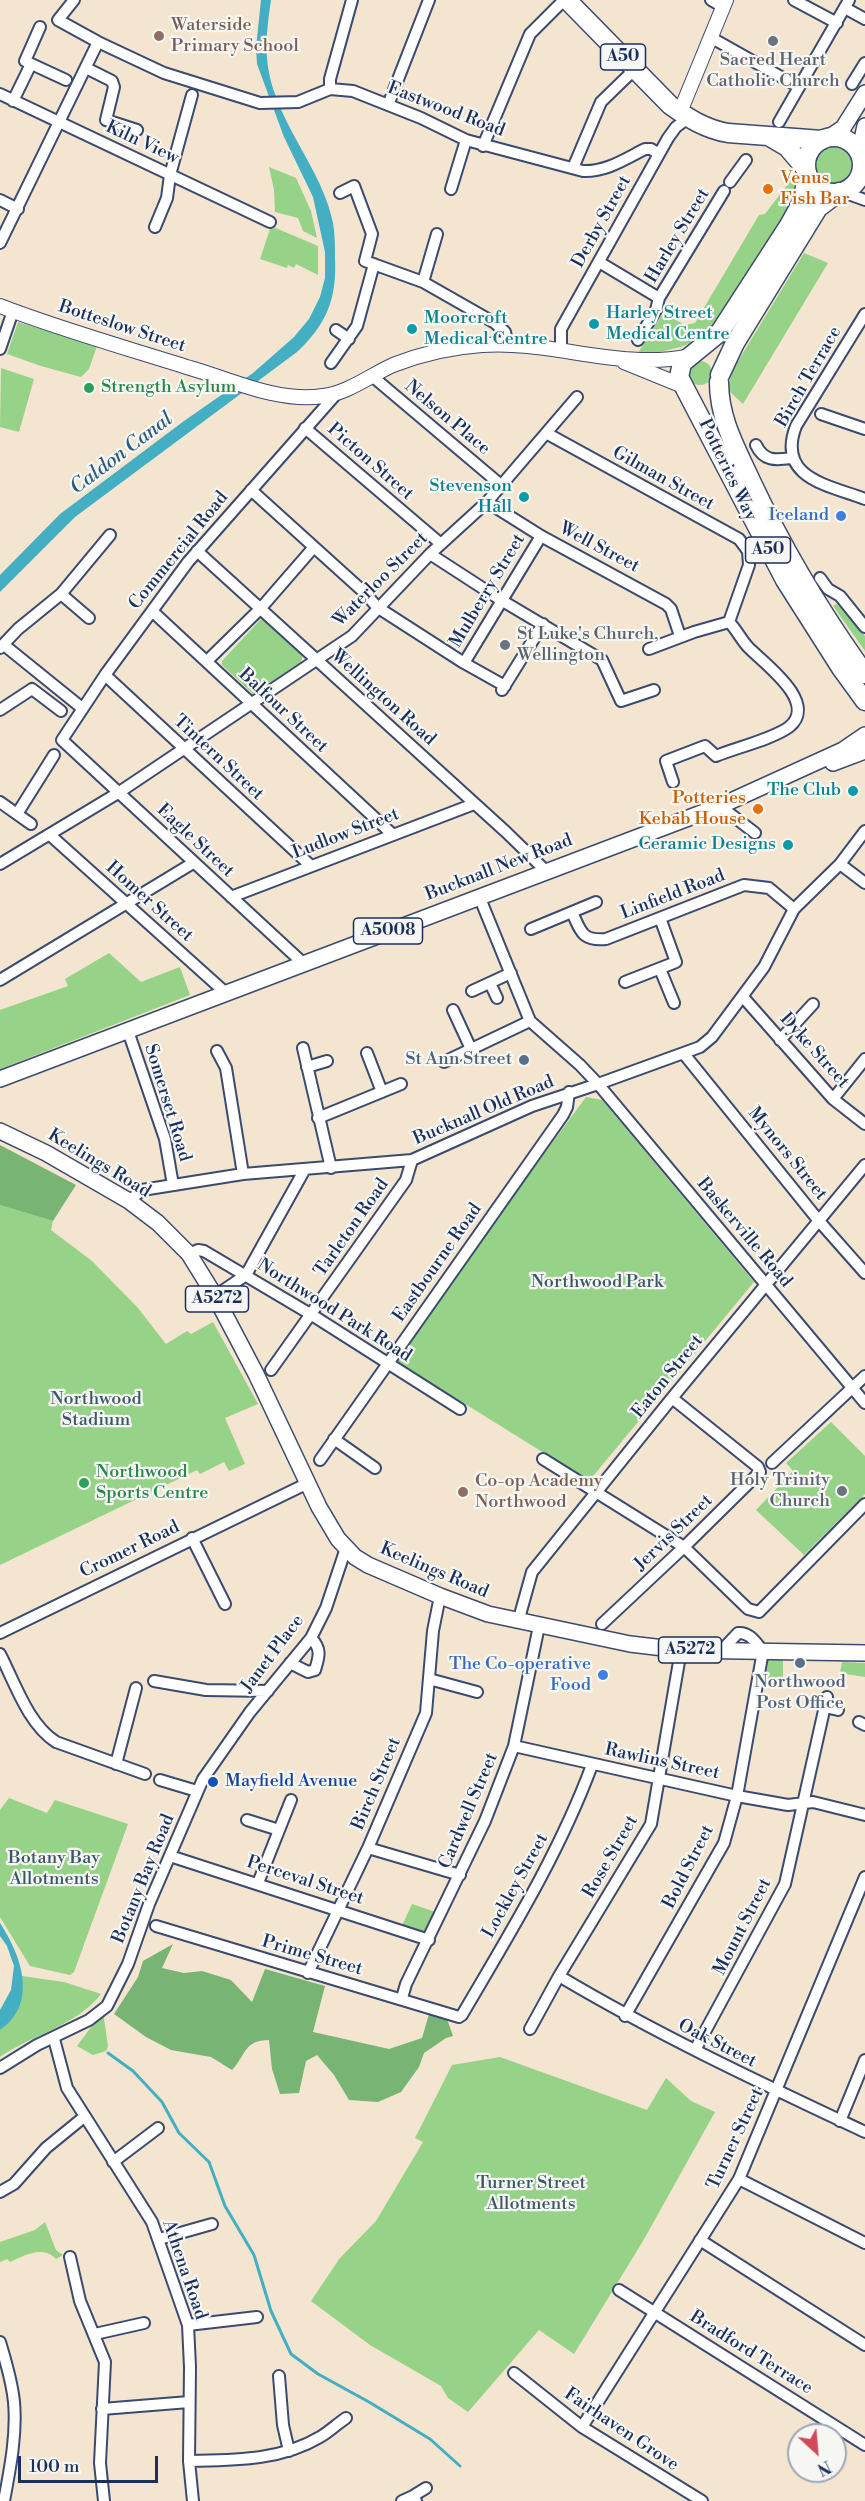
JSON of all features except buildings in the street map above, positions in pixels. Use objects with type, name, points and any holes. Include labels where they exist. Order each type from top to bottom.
[{"type":"highway","name":"A50","points":[[565,0],[684,115],[715,131],[774,129],[825,139]]},
{"type":"highway","name":"A50","points":[[774,129],[807,171]]},
{"type":"highway","points":[[691,356],[710,357],[719,368],[716,388],[705,395],[692,394],[684,389],[679,377],[679,369],[682,363],[720,332],[788,227],[803,200],[809,153],[825,139],[844,139],[853,145],[862,159],[860,176],[854,184],[841,192],[830,193],[819,188],[807,171]]},
{"type":"highway","name":"Potteries Way","points":[[841,192],[818,208],[735,343],[719,379],[719,402],[723,422],[770,519],[812,596],[865,674]]},
{"type":"highway","name":"Potteries Way","points":[[684,389],[785,580],[841,668],[865,701]]},
{"type":"main road","points":[[825,139],[843,128],[865,93]]},
{"type":"main road","points":[[862,159],[865,126]]},
{"type":"main road","name":"Bucknall New Road","points":[[0,1079],[720,806],[843,750],[865,735]]},
{"type":"main road","name":"Bucknall New Road","points":[[776,782],[865,751]]},
{"type":"main road","name":"Keelings Road","points":[[0,1131],[46,1153],[129,1201],[158,1223],[189,1254],[215,1296],[256,1374],[319,1507],[338,1539],[368,1565],[488,1614],[630,1644],[681,1650],[865,1653]]},
{"type":"street","points":[[74,0],[58,20],[164,73],[260,103],[298,102],[330,89],[330,79],[352,0]]},
{"type":"street","points":[[388,105],[429,0]]},
{"type":"street","points":[[483,146],[530,34],[565,0]]},
{"type":"street","points":[[794,0],[837,23]]},
{"type":"street","points":[[684,115],[720,2]]},
{"type":"street","points":[[774,129],[847,4],[865,19]]},
{"type":"street","points":[[40,27],[25,61],[66,80]]},
{"type":"street","points":[[710,37],[799,87]]},
{"type":"street","points":[[0,243],[98,42]]},
{"type":"street","points":[[852,84],[865,63]]},
{"type":"street","points":[[13,101],[31,64]]},
{"type":"street","points":[[86,68],[112,81],[114,87],[106,120],[137,130]]},
{"type":"street","points":[[573,168],[601,102],[635,69]]},
{"type":"street","name":"Eastwood Road","points":[[330,89],[353,91],[483,146],[573,168],[599,170],[645,149],[651,149],[658,154]]},
{"type":"street","name":"Kiln View","points":[[0,94],[270,222]]},
{"type":"street","points":[[155,227],[166,198],[192,95]]},
{"type":"street","name":"Derby Street","points":[[561,350],[561,329],[658,154],[684,115]]},
{"type":"street","points":[[451,189],[466,140]]},
{"type":"street","name":"Harley Street","points":[[638,340],[656,310],[659,298],[727,186],[746,160]]},
{"type":"street","points":[[331,363],[357,326],[370,263],[372,234],[354,186],[340,193]]},
{"type":"street","points":[[841,192],[865,200]]},
{"type":"street","points":[[0,200],[18,209]]},
{"type":"street","points":[[423,282],[438,234]]},
{"type":"street","name":"Harley Street","points":[[599,262],[659,298]]},
{"type":"street","points":[[370,263],[423,282],[495,323],[505,333],[508,345]]},
{"type":"street","name":"Botteslow Street","points":[[0,306],[259,389],[301,397],[327,396],[339,392]]},
{"type":"street","points":[[0,349],[13,311]]},
{"type":"street","name":"Birch Terrace","points":[[792,458],[790,441],[796,426],[865,314]]},
{"type":"street","points":[[336,330],[349,339]]},
{"type":"street","points":[[339,392],[394,365],[431,353],[483,345],[561,350],[620,360],[674,360],[691,356]]},
{"type":"street","points":[[620,360],[684,389]]},
{"type":"street","name":"Nelson Place","points":[[372,376],[501,485]]},
{"type":"street","name":"Commercial Road","points":[[64,743],[64,736],[82,708],[196,551],[339,392]]},
{"type":"street","name":"Waterloo Street","points":[[0,864],[118,793],[352,636],[377,607],[430,554],[487,502],[577,396]]},
{"type":"street","points":[[821,414],[865,429]]},
{"type":"street","name":"Picton Street","points":[[305,428],[441,544]]},
{"type":"street","name":"Gilman Street","points":[[546,433],[739,539],[748,551],[749,565],[729,622]]},
{"type":"street","points":[[756,445],[770,466],[792,458],[798,468],[812,479],[865,499]]},
{"type":"street","points":[[251,490],[377,607],[503,689],[543,624]]},
{"type":"street","name":"Well Street","points":[[487,502],[541,536],[666,604],[680,636]]},
{"type":"street","points":[[82,708],[2,647],[18,629],[62,594],[110,535]]},
{"type":"street","name":"Mulberry Street","points":[[464,663],[541,536]]},
{"type":"street","points":[[207,662],[261,608],[315,547]]},
{"type":"street","name":"Wellington Road","points":[[196,551],[546,871]]},
{"type":"street","points":[[430,554],[501,600],[602,660],[621,701],[654,690]]},
{"type":"street","points":[[820,578],[828,589],[840,596],[865,627]]},
{"type":"street","points":[[62,594],[89,618]]},
{"type":"street","name":"Balfour Street","points":[[152,611],[392,834]]},
{"type":"street","points":[[649,649],[680,636],[729,622],[746,645],[792,691],[798,702],[794,722],[782,731],[716,756],[705,746],[666,761],[673,782]]},
{"type":"street","name":"Tintern Street","points":[[105,675],[310,865]]},
{"type":"street","points":[[0,710],[32,689],[61,711]]},
{"type":"street","name":"Eagle Street","points":[[64,743],[303,964]]},
{"type":"street","points":[[17,814],[54,755]]},
{"type":"street","points":[[0,802],[31,824]]},
{"type":"street","name":"Ludlow Street","points":[[231,897],[474,804]]},
{"type":"street","points":[[720,806],[755,833]]},
{"type":"street","name":"Bucknall Old Road","points":[[129,1201],[142,1190],[243,1174],[412,1160],[532,1106],[700,1047],[712,1037],[764,967],[794,909],[840,864],[865,831]]},
{"type":"street","name":"Homer Street","points":[[50,835],[227,993]]},
{"type":"street","points":[[0,980],[193,863]]},
{"type":"street","points":[[840,864],[865,883]]},
{"type":"street","name":"Linfield Road","points":[[572,912],[583,934],[596,940],[606,939],[744,885],[769,888],[794,909]]},
{"type":"street","points":[[444,1062],[530,1021],[479,896]]},
{"type":"street","name":"Linfield Road","points":[[531,929],[596,903]]},
{"type":"street","points":[[625,982],[676,962],[660,918]]},
{"type":"street","points":[[660,969],[674,1003]]},
{"type":"street","points":[[472,991],[511,973]]},
{"type":"street","points":[[490,983],[497,998]]},
{"type":"street","name":"Dyke Street","points":[[743,997],[833,1099],[865,1124]]},
{"type":"street","points":[[780,1040],[813,1004]]},
{"type":"street","points":[[453,1010],[471,1049]]},
{"type":"street","name":"Baskerville Road","points":[[530,1021],[598,1084],[865,1403]]},
{"type":"street","name":"Somerset Road","points":[[128,1031],[165,1139],[173,1185]]},
{"type":"street","points":[[303,1048],[331,1168]]},
{"type":"street","points":[[367,1053],[382,1092]]},
{"type":"street","points":[[232,1054],[219,1055],[226,1068],[243,1174]]},
{"type":"street","name":"Mynors Street","points":[[684,1054],[819,1221],[865,1273]]},
{"type":"street","points":[[833,1099],[865,1059]]},
{"type":"street","points":[[307,1067],[327,1061]]},
{"type":"street","points":[[318,1118],[401,1084]]},
{"type":"street","name":"Eastbourne Road","points":[[321,1454],[334,1439],[563,1115],[567,1107],[569,1092]]},
{"type":"street","name":"Tarleton Road","points":[[271,1370],[406,1180],[412,1160]]},
{"type":"street","name":"Eaton Street","points":[[518,1622],[532,1572],[672,1398],[865,1165]]},
{"type":"street","points":[[215,1296],[246,1275],[304,1169]]},
{"type":"street","name":"Northwood Park Road","points":[[189,1254],[198,1250],[204,1251],[246,1275],[460,1409]]},
{"type":"street","points":[[772,1463],[865,1376]]},
{"type":"street","name":"Jervis Street","points":[[610,1622],[760,1472],[758,1467],[672,1398]]},
{"type":"street","points":[[334,1439],[375,1468]]},
{"type":"street","points":[[543,1460],[684,1547],[748,1609],[754,1612],[759,1612],[865,1504]]},
{"type":"street","name":"Cromer Road","points":[[0,1634],[308,1483]]},
{"type":"street","points":[[856,1514],[865,1521]]},
{"type":"street","points":[[192,1538],[225,1604]]},
{"type":"street","name":"Janet Place","points":[[250,1712],[310,1638],[326,1608],[346,1548]]},
{"type":"street","name":"Birch Street","points":[[308,1973],[368,1848],[426,1713],[433,1631],[440,1596]]},
{"type":"street","name":"Cardwell Street","points":[[402,1998],[406,1984],[485,1821],[514,1746],[539,1626]]},
{"type":"street","points":[[290,1664],[308,1672],[315,1670],[319,1649],[310,1638]]},
{"type":"street","name":"Rose Street","points":[[530,2029],[559,1976],[651,1824],[681,1650]]},
{"type":"street","name":"Bold Street","points":[[626,2016],[724,1843],[737,1796],[763,1651]]},
{"type":"street","points":[[0,1654],[32,1716],[47,1736],[56,1743],[145,1774]]},
{"type":"street","points":[[429,1679],[477,1692]]},
{"type":"street","points":[[154,1681],[206,1690],[268,1691]]},
{"type":"street","points":[[116,1764],[136,1688]]},
{"type":"street","name":"Mount Street","points":[[695,2050],[780,1895],[826,1702],[838,1710]]},
{"type":"street","name":"Botany Bay Road","points":[[0,2068],[29,2049],[54,2039],[103,2011],[112,1999],[131,1958],[149,1904],[197,1791],[212,1765],[250,1712]]},
{"type":"street","name":"Rawlins Street","points":[[514,1746],[737,1796],[788,1805],[813,1802],[865,1815]]},
{"type":"street","name":"Lockley Street","points":[[459,2017],[547,1870],[592,1765]]},
{"type":"street","points":[[160,1780],[197,1791]]},
{"type":"street","points":[[258,1883],[291,1800]]},
{"type":"street","points":[[247,1820],[279,1830]]},
{"type":"street","points":[[368,1848],[460,1875]]},
{"type":"street","name":"Perceval Street","points":[[170,1856],[429,1940]]},
{"type":"street","name":"Turner Street","points":[[582,2427],[739,2179],[865,1877]]},
{"type":"street","name":"Prime Street","points":[[156,1926],[308,1973],[402,1998],[459,2017]]},
{"type":"street","name":"Oak Street","points":[[559,1976],[626,2016],[776,2092],[865,2132]]},
{"type":"street","name":"Athena Road","points":[[54,2039],[67,2088],[152,2222],[188,2325],[189,2461],[193,2501]]},
{"type":"street","points":[[840,2121],[865,2060]]},
{"type":"street","points":[[0,2192],[14,2184],[46,2148],[84,2117]]},
{"type":"street","points":[[113,2162],[152,2128]]},
{"type":"street","points":[[739,2179],[865,2243]]},
{"type":"street","points":[[195,2216],[199,2226]]},
{"type":"street","points":[[159,2240],[199,2226],[212,2224]]},
{"type":"street","points":[[700,2240],[865,2345]]},
{"type":"street","points":[[68,2264],[80,2301],[105,2362],[100,2463],[104,2501]]},
{"type":"street","name":"Bradford Terrace","points":[[619,2290],[865,2445]]},
{"type":"street","points":[[188,2325],[242,2314],[257,2317]]},
{"type":"street","points":[[95,2334],[137,2320]]},
{"type":"street","points":[[0,2342],[3,2360],[12,2381],[15,2405],[12,2456],[4,2501]]},
{"type":"street","points":[[524,2381],[532,2371]]},
{"type":"street","name":"Fairhaven Grove","points":[[514,2373],[582,2427],[702,2501]]},
{"type":"street","points":[[279,2376],[284,2389],[283,2425],[289,2451]]},
{"type":"street","points":[[102,2409],[189,2402]]},
{"type":"street","points":[[189,2461],[251,2460],[289,2451],[319,2438],[346,2418]]},
{"type":"street","points":[[0,2456],[12,2456]]},
{"type":"street","points":[[410,2499],[426,2488]]},
{"type":"green space","points":[[834,146],[847,152],[853,165],[847,178],[834,184],[821,178],[815,165],[821,152]]},
{"type":"green space","points":[[269,167],[296,178],[311,211],[317,238],[303,231],[298,218],[275,212],[274,190]]},
{"type":"green space","points":[[795,175],[798,185],[795,199],[721,320],[704,337],[681,347],[655,353],[638,353],[663,313],[685,325],[695,323],[759,215],[765,214]]},
{"type":"green space","points":[[271,226],[318,246],[318,275],[296,264],[294,268],[288,265],[287,268],[260,259]]},
{"type":"green space","points":[[804,253],[828,263],[743,404],[728,390],[732,371]]},
{"type":"green space","points":[[18,322],[97,346],[89,369],[81,377],[7,354]]},
{"type":"green space","points":[[700,361],[708,365],[712,373],[708,381],[700,385],[692,381],[688,373],[692,365]]},
{"type":"green space","points":[[1,368],[34,379],[19,432],[0,427]]},
{"type":"green space","points":[[837,604],[865,636],[865,651],[833,606]]},
{"type":"green space","points":[[261,619],[266,620],[303,655],[301,662],[253,694],[222,665],[222,661]]},
{"type":"green space","points":[[109,953],[141,982],[180,967],[190,995],[0,1069],[0,1010],[68,986],[65,979]]},
{"type":"green space","name":"Northwood Park","points":[[586,1097],[602,1100],[754,1282],[589,1481],[393,1359]]},
{"type":"green space","points":[[0,1145],[76,1185],[53,1221],[0,1205]]},
{"type":"green space","name":"Northwood Stadium","points":[[0,1205],[53,1221],[51,1230],[92,1261],[138,1308],[166,1344],[187,1331],[191,1334],[213,1322],[258,1404],[225,1418],[245,1464],[229,1471],[224,1462],[200,1474],[197,1470],[0,1565]]},
{"type":"green space","points":[[831,1422],[865,1456],[865,1494],[804,1555],[756,1510],[793,1471],[786,1463]]},
{"type":"green space","points":[[768,1659],[783,1659],[783,1683],[766,1681]]},
{"type":"green space","points":[[842,1662],[865,1663],[865,1677],[840,1673]]},
{"type":"green space","name":"Botany Bay Allotments","points":[[9,1798],[47,1813],[55,1800],[128,1824],[74,1972],[70,1975],[30,1966],[0,1917],[0,1810]]},
{"type":"green space","points":[[412,1904],[441,1914],[429,1940],[400,1930]]},
{"type":"green space","points":[[173,1944],[162,1968],[184,1973],[202,1971],[231,1980],[252,2002],[265,1969],[325,1986],[313,2032],[389,2049],[422,2038],[429,2014],[447,2019],[453,2036],[446,2038],[424,2053],[419,2067],[401,2092],[378,2102],[349,2100],[334,2075],[317,2055],[306,2061],[299,2093],[280,2094],[272,2069],[269,2040],[255,2043],[246,2049],[232,2070],[211,2057],[171,2050],[146,2037],[114,2014],[138,1977],[143,1961]]},
{"type":"green space","points":[[22,1976],[64,1982],[101,1994],[79,2015],[0,2057],[0,2030],[10,2020],[18,2006],[22,1991]]},
{"type":"green space","points":[[103,2011],[108,2046],[106,2051],[93,2055],[77,2046]]},
{"type":"green space","name":"Turner Street Allotments","points":[[500,2057],[647,2110],[666,2078],[691,2101],[715,2112],[643,2241],[574,2354],[539,2330],[468,2412],[448,2398],[441,2386],[370,2345],[311,2301],[340,2258],[376,2221],[423,2142],[415,2138],[452,2065]]},
{"type":"green space","points":[[45,2222],[56,2250],[63,2255],[56,2259],[40,2252],[28,2254],[10,2262],[7,2259],[0,2262],[0,2242],[35,2230]]},
{"type":"water","points":[[261,0],[271,0],[267,59],[271,82],[281,110],[315,174],[329,206],[333,223],[335,273],[332,299],[328,310],[315,332],[297,352],[75,517],[0,592],[0,575],[60,514],[184,421],[253,373],[294,337],[309,319],[320,297],[325,278],[325,252],[313,197],[284,137],[257,64],[256,48]]},
{"type":"water","points":[[0,1923],[20,1964],[23,1993],[12,2019],[0,2030],[0,2010],[11,1990],[14,1966],[7,1946],[0,1936]]},
{"type":"waterway","points":[[108,2053],[133,2071],[162,2102],[179,2133],[209,2162],[225,2206],[254,2255],[271,2311],[291,2354],[318,2374],[430,2439],[460,2466]]},
{"type":"place","name":"Waterside Primary School","points":[[159,36]]},
{"type":"place","name":"Sacred Heart Catholic Church","points":[[773,41]]},
{"type":"place","name":"Venus Fish Bar","points":[[768,189]]},
{"type":"place","name":"Harley Street Medical Centre","points":[[594,324]]},
{"type":"place","name":"Moorcroft Medical Centre","points":[[412,329]]},
{"type":"place","name":"Strength Asylum","points":[[89,388]]},
{"type":"place","name":"Stevenson Hall","points":[[524,497]]},
{"type":"place","name":"Iceland","points":[[841,516]]},
{"type":"place","name":"St Luke's Church, Wellington","points":[[505,645]]},
{"type":"place","name":"The Club","points":[[853,791]]},
{"type":"place","name":"Potteries Kebab House","points":[[758,809]]},
{"type":"place","name":"Ceramic Designs","points":[[788,845]]},
{"type":"place","name":"St Ann Street","points":[[524,1060]]},
{"type":"place","name":"Northwood Sports Centre","points":[[84,1483]]},
{"type":"place","name":"Holy Trinity Church","points":[[842,1491]]},
{"type":"place","name":"Co-op Academy Northwood","points":[[463,1492]]},
{"type":"place","name":"Northwood Post Office","points":[[800,1663]]},
{"type":"place","name":"The Co-operative Food","points":[[603,1675]]},
{"type":"place","name":"Mayfield Avenue","points":[[213,1782]]},
{"type":"water label","name":"Caldon Canal","points":[[122,454]]}]
